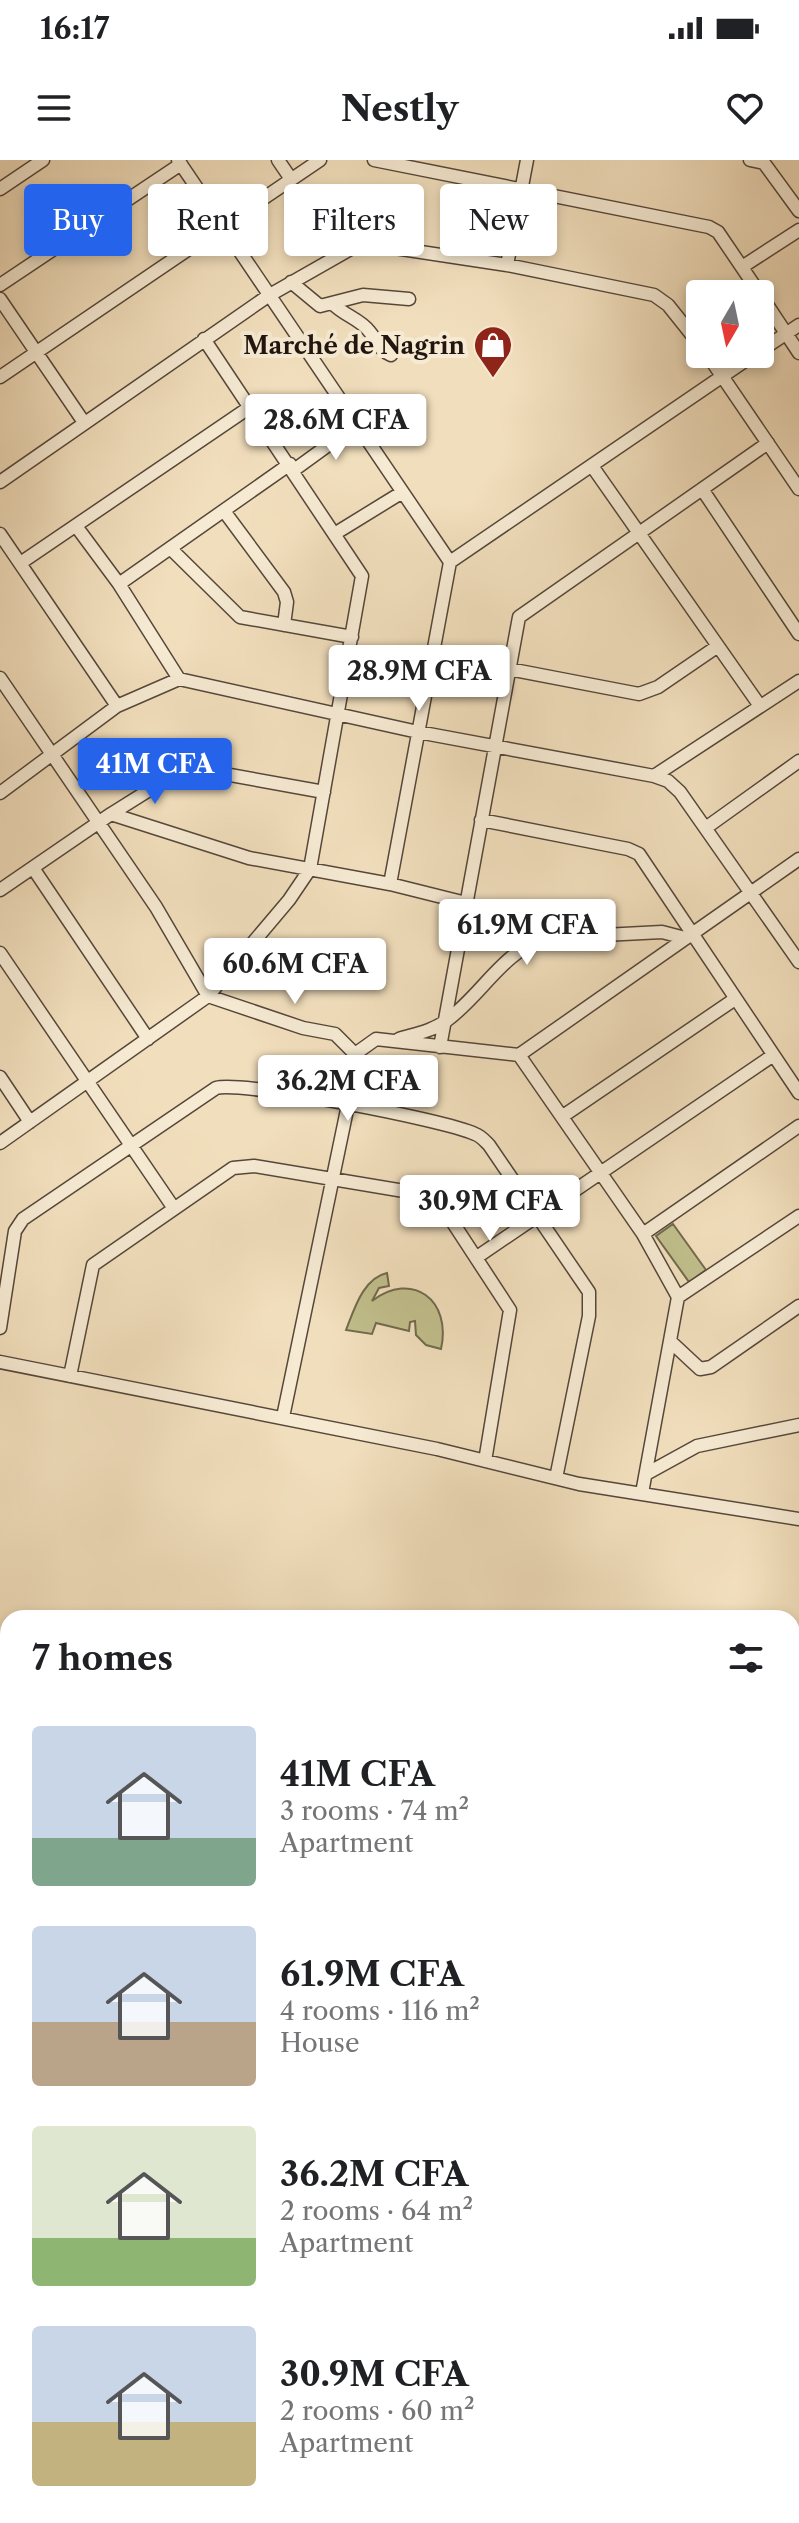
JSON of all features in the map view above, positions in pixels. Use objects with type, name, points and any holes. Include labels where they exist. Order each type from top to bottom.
[{"type":"street","points":[[0,189],[43,160]]},
{"type":"street","points":[[278,160],[291,179]]},
{"type":"street","points":[[268,195],[320,160]]},
{"type":"street","points":[[374,160],[500,184]]},
{"type":"street","points":[[522,184],[527,160]]},
{"type":"street","points":[[750,160],[766,161],[799,211]]},
{"type":"street","points":[[0,285],[180,162],[195,184]]},
{"type":"street","points":[[557,195],[709,227],[718,232],[751,280]]},
{"type":"street","points":[[742,267],[799,230]]},
{"type":"street","points":[[0,482],[83,421],[268,296],[361,243],[507,265],[654,295],[668,305],[686,328]]},
{"type":"street","points":[[0,377],[177,256]]},
{"type":"street","points":[[243,256],[450,562]]},
{"type":"street","points":[[507,265],[509,256]]},
{"type":"street","points":[[291,282],[315,305],[363,295],[409,299]]},
{"type":"street","points":[[0,299],[83,421]]},
{"type":"street","points":[[332,303],[342,314],[365,327],[381,349],[391,355]]},
{"type":"street","points":[[774,315],[799,353]]},
{"type":"street","points":[[774,341],[799,325]]},
{"type":"street","points":[[0,1143],[208,996],[289,900],[310,869],[362,576],[204,339]]},
{"type":"street","points":[[717,368],[799,489]]},
{"type":"street","points":[[390,884],[450,562],[735,368]]},
{"type":"street","points":[[22,562],[250,407]]},
{"type":"street","points":[[119,584],[356,425]]},
{"type":"street","points":[[440,1047],[516,626],[522,614],[768,443]]},
{"type":"street","points":[[592,466],[760,706]]},
{"type":"street","points":[[702,489],[799,634]]},
{"type":"street","points":[[336,533],[401,493]]},
{"type":"street","points":[[224,511],[284,592],[287,602],[284,625]]},
{"type":"street","points":[[76,526],[119,584],[179,679]]},
{"type":"street","points":[[0,534],[22,562],[117,706]]},
{"type":"street","points":[[170,548],[240,617],[352,637]]},
{"type":"street","points":[[509,669],[639,694],[658,687],[718,646]]},
{"type":"street","points":[[0,678],[156,907],[208,996],[303,1028],[335,1034],[355,1054]]},
{"type":"street","points":[[0,793],[117,706],[179,679],[418,732],[654,776],[676,787],[798,958]]},
{"type":"street","points":[[654,776],[799,681]]},
{"type":"street","points":[[707,827],[799,761]]},
{"type":"street","points":[[0,890],[186,767],[324,792]]},
{"type":"street","points":[[111,814],[249,858],[390,884],[466,903],[545,938]]},
{"type":"street","points":[[481,820],[634,851],[646,863],[688,936],[799,1093]]},
{"type":"street","points":[[283,1417],[348,1105],[355,1054],[376,1039],[519,1055],[799,859]]},
{"type":"street","points":[[33,868],[148,1039]]},
{"type":"street","points":[[396,1040],[445,1021],[513,954],[545,938],[662,932],[688,936]]},
{"type":"street","points":[[0,953],[173,1207]]},
{"type":"street","points":[[563,1116],[735,999]]},
{"type":"street","points":[[519,1055],[643,1234],[678,1297],[642,1493]]},
{"type":"street","points":[[477,1257],[772,1056]]},
{"type":"street","points":[[0,1077],[30,1122]]},
{"type":"street","points":[[0,1328],[15,1231],[23,1219],[222,1086],[348,1105],[479,1135],[539,1215],[591,1298],[556,1478]]},
{"type":"street","points":[[643,1234],[799,1126]]},
{"type":"street","points":[[70,1376],[91,1268],[173,1207],[238,1166],[430,1198],[439,1204],[477,1257],[507,1302],[510,1315],[485,1461]]},
{"type":"street","points":[[678,1297],[799,1216]]},
{"type":"street","points":[[671,1342],[700,1369],[711,1367],[799,1306]]},
{"type":"street","points":[[0,1362],[283,1417],[556,1478],[799,1519]]},
{"type":"street","points":[[646,1474],[697,1446],[799,1425]]},
{"type":"shaded area","points":[[673,1224],[706,1270],[689,1282],[656,1236]]},
{"type":"shaded area","points":[[387,1273],[389,1286],[379,1288],[372,1301],[387,1292],[401,1289],[426,1295],[435,1304],[440,1316],[443,1332],[441,1349],[426,1345],[416,1335],[415,1321],[410,1322],[409,1331],[376,1323],[372,1334],[346,1330],[366,1288]]},
{"type":"place","name":"Marché de Nagrin","points":[[493,379]]}]
